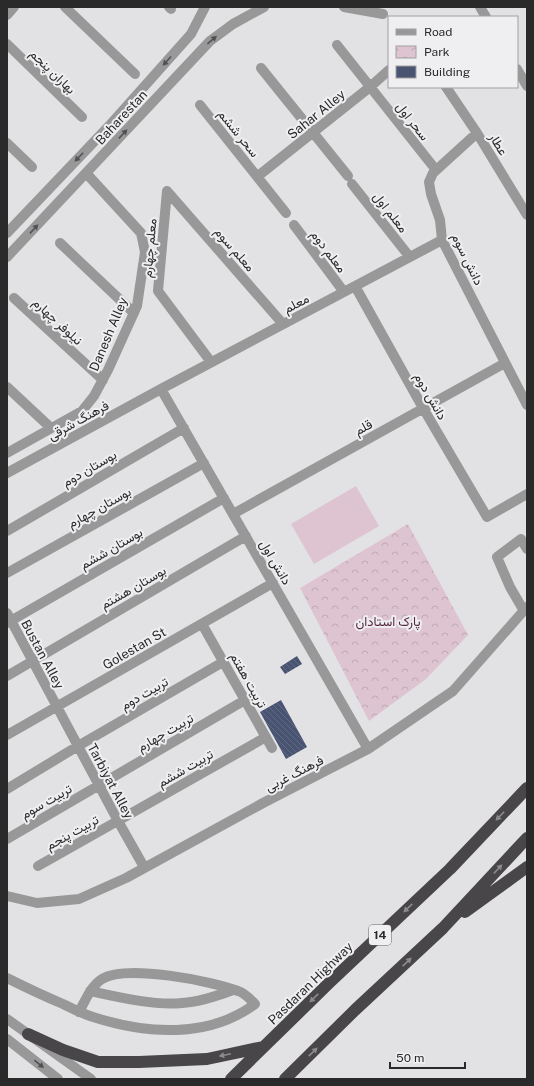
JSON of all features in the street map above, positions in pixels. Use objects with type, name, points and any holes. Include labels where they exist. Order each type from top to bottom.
[{"type":"highway","name":"Pasdaran Highway","points":[[231,1079],[450,869],[527,788]]},
{"type":"highway","points":[[285,1079],[443,928],[527,838]]},
{"type":"highway","points":[[443,928],[527,868]]},
{"type":"highway","points":[[28,1034],[63,1050],[98,1062],[207,1059],[263,1047]]},
{"type":"street","points":[[7,15],[14,7]]},
{"type":"street","points":[[64,7],[135,74]]},
{"type":"street","name":"Baharestan","points":[[7,233],[109,126],[191,34],[205,7]]},
{"type":"street","name":"Baharestan","points":[[7,257],[210,41],[232,24],[264,7]]},
{"type":"street","points":[[344,7],[383,13]]},
{"type":"street","points":[[480,7],[485,16]]},
{"type":"street","name":"بهاران پنجم","points":[[7,44],[82,117]]},
{"type":"street","name":"سحر اول","points":[[337,45],[436,170]]},
{"type":"street","name":"معلم اول","points":[[261,68],[313,132],[409,256]]},
{"type":"street","name":"Sahar Alley","points":[[258,176],[370,87],[388,71]]},
{"type":"street","points":[[518,71],[527,86]]},
{"type":"street","name":"عطار","points":[[447,88],[477,133],[527,215]]},
{"type":"street","name":"سحر ششم","points":[[200,105],[286,213]]},
{"type":"street","points":[[436,170],[477,133]]},
{"type":"street","points":[[7,143],[32,166]]},
{"type":"street","name":"دانش سوم","points":[[436,170],[433,173],[430,182],[431,194],[440,220],[442,240],[527,405]]},
{"type":"street","name":"Danesh Alley","points":[[7,453],[82,411],[94,396],[103,380],[137,306],[145,252],[141,233],[86,173]]},
{"type":"street","name":"معلم سوم","points":[[167,191],[283,324]]},
{"type":"street","name":"معلم چهارم","points":[[167,191],[158,291],[211,362]]},
{"type":"street","name":"معلم دوم","points":[[294,225],[344,292]]},
{"type":"street","name":"معلم","points":[[161,389],[409,256],[442,240]]},
{"type":"street","points":[[60,243],[134,313]]},
{"type":"street","name":"دانش دوم","points":[[355,286],[423,408],[487,517],[527,494]]},
{"type":"street","name":"نیلوفر چهارم","points":[[14,298],[103,380]]},
{"type":"street","name":"قلم","points":[[233,514],[505,363]]},
{"type":"street","points":[[7,387],[51,428]]},
{"type":"street","name":"دانش اول","points":[[161,389],[368,749]]},
{"type":"street","name":"فرهنگ شرقی","points":[[7,472],[161,389]]},
{"type":"street","name":"بوستان دوم","points":[[7,531],[184,428]]},
{"type":"street","name":"بوستان چهارم","points":[[7,573],[204,463]]},
{"type":"street","name":"بوستان ششم","points":[[8,619],[224,498]]},
{"type":"street","name":"بوستان هشتم","points":[[7,676],[246,536]]},
{"type":"street","points":[[525,609],[510,587],[497,556],[521,539],[527,549]]},
{"type":"street","name":"Golestan St","points":[[7,735],[273,583]]},
{"type":"street","name":"فرهنگ غربی","points":[[7,896],[37,903],[79,899],[126,878],[144,867],[368,749],[453,691],[525,609]]},
{"type":"street","name":"Bustan Alley","points":[[8,619],[57,707]]},
{"type":"street","name":"تربیت هفتم","points":[[202,624],[272,748]]},
{"type":"street","name":"تربیت دوم","points":[[7,789],[78,746],[224,662]]},
{"type":"street","name":"تربیت چهارم","points":[[98,785],[245,700]]},
{"type":"street","name":"Tarbiyat Alley","points":[[57,707],[98,785],[144,867]]},
{"type":"street","name":"تربیت ششم","points":[[118,821],[266,737]]},
{"type":"street","name":"تربیت سوم","points":[[7,839],[98,785]]},
{"type":"street","name":"تربیت پنجم","points":[[38,866],[118,821]]},
{"type":"street","points":[[7,978],[79,1012],[113,1023],[151,1029],[181,1031],[201,1029],[222,1022],[246,1011],[255,1004],[239,991],[210,983],[188,979],[130,973],[114,975],[102,979],[90,991],[79,1012]]},
{"type":"street","points":[[90,991],[134,1000],[161,1003],[182,1003],[214,998],[233,990]]},
{"type":"street","points":[[7,1019],[91,1079]]},
{"type":"street","points":[[19,1048],[28,1034]]},
{"type":"street","points":[[7,1039],[58,1079],[68,1063]]},
{"type":"green space","points":[[356,486],[379,526],[314,564],[291,524]]},
{"type":"green space","name":"پارک استادان","points":[[408,524],[468,635],[426,679],[369,721],[300,588]]},
{"type":"building","points":[[297,656],[302,664],[285,674],[280,667]]},
{"type":"building","points":[[281,700],[307,747],[286,759],[260,712]]}]
